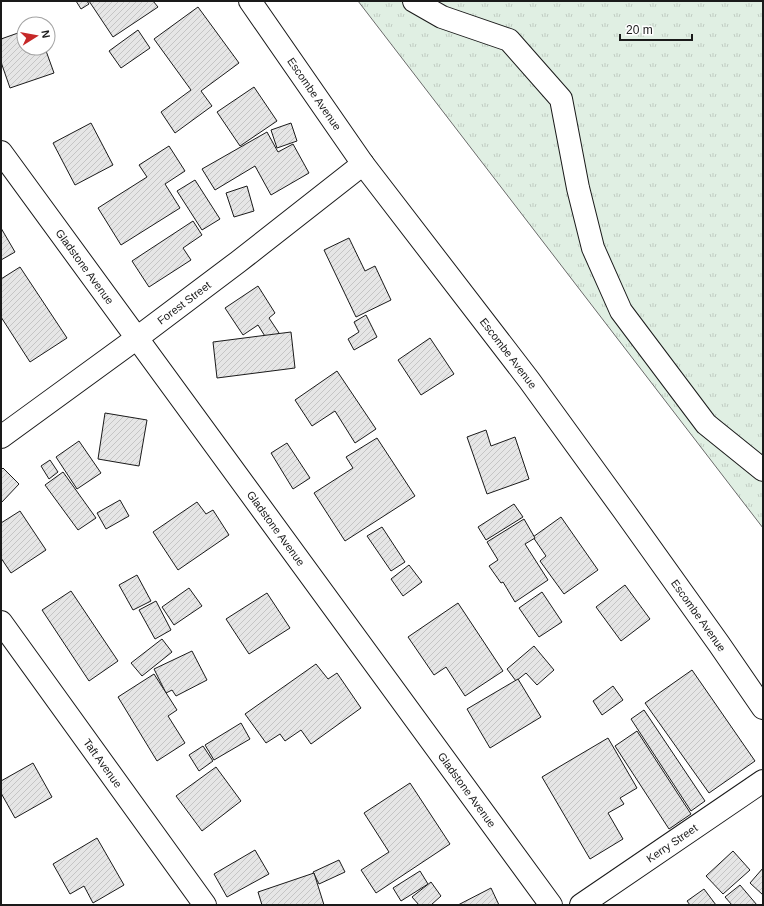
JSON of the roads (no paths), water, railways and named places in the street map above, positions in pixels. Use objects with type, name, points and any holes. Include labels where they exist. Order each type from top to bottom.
[{"type":"street","name":"Escombe Avenue","points":[[250,1],[363,164],[529,380],[624,510],[763,708]]},
{"type":"street","points":[[414,1],[442,17],[509,40],[561,99],[578,188],[593,248],[621,311],[706,424],[763,470]]},
{"type":"street","name":"Gladstone Avenue","points":[[1,152],[551,905]]},
{"type":"street","name":"Forest Street","points":[[1,437],[238,262],[363,164]]},
{"type":"street","name":"Taft Avenue","points":[[1,622],[205,905]]},
{"type":"street","name":"Kerry Street","points":[[581,905],[763,782]]}]
